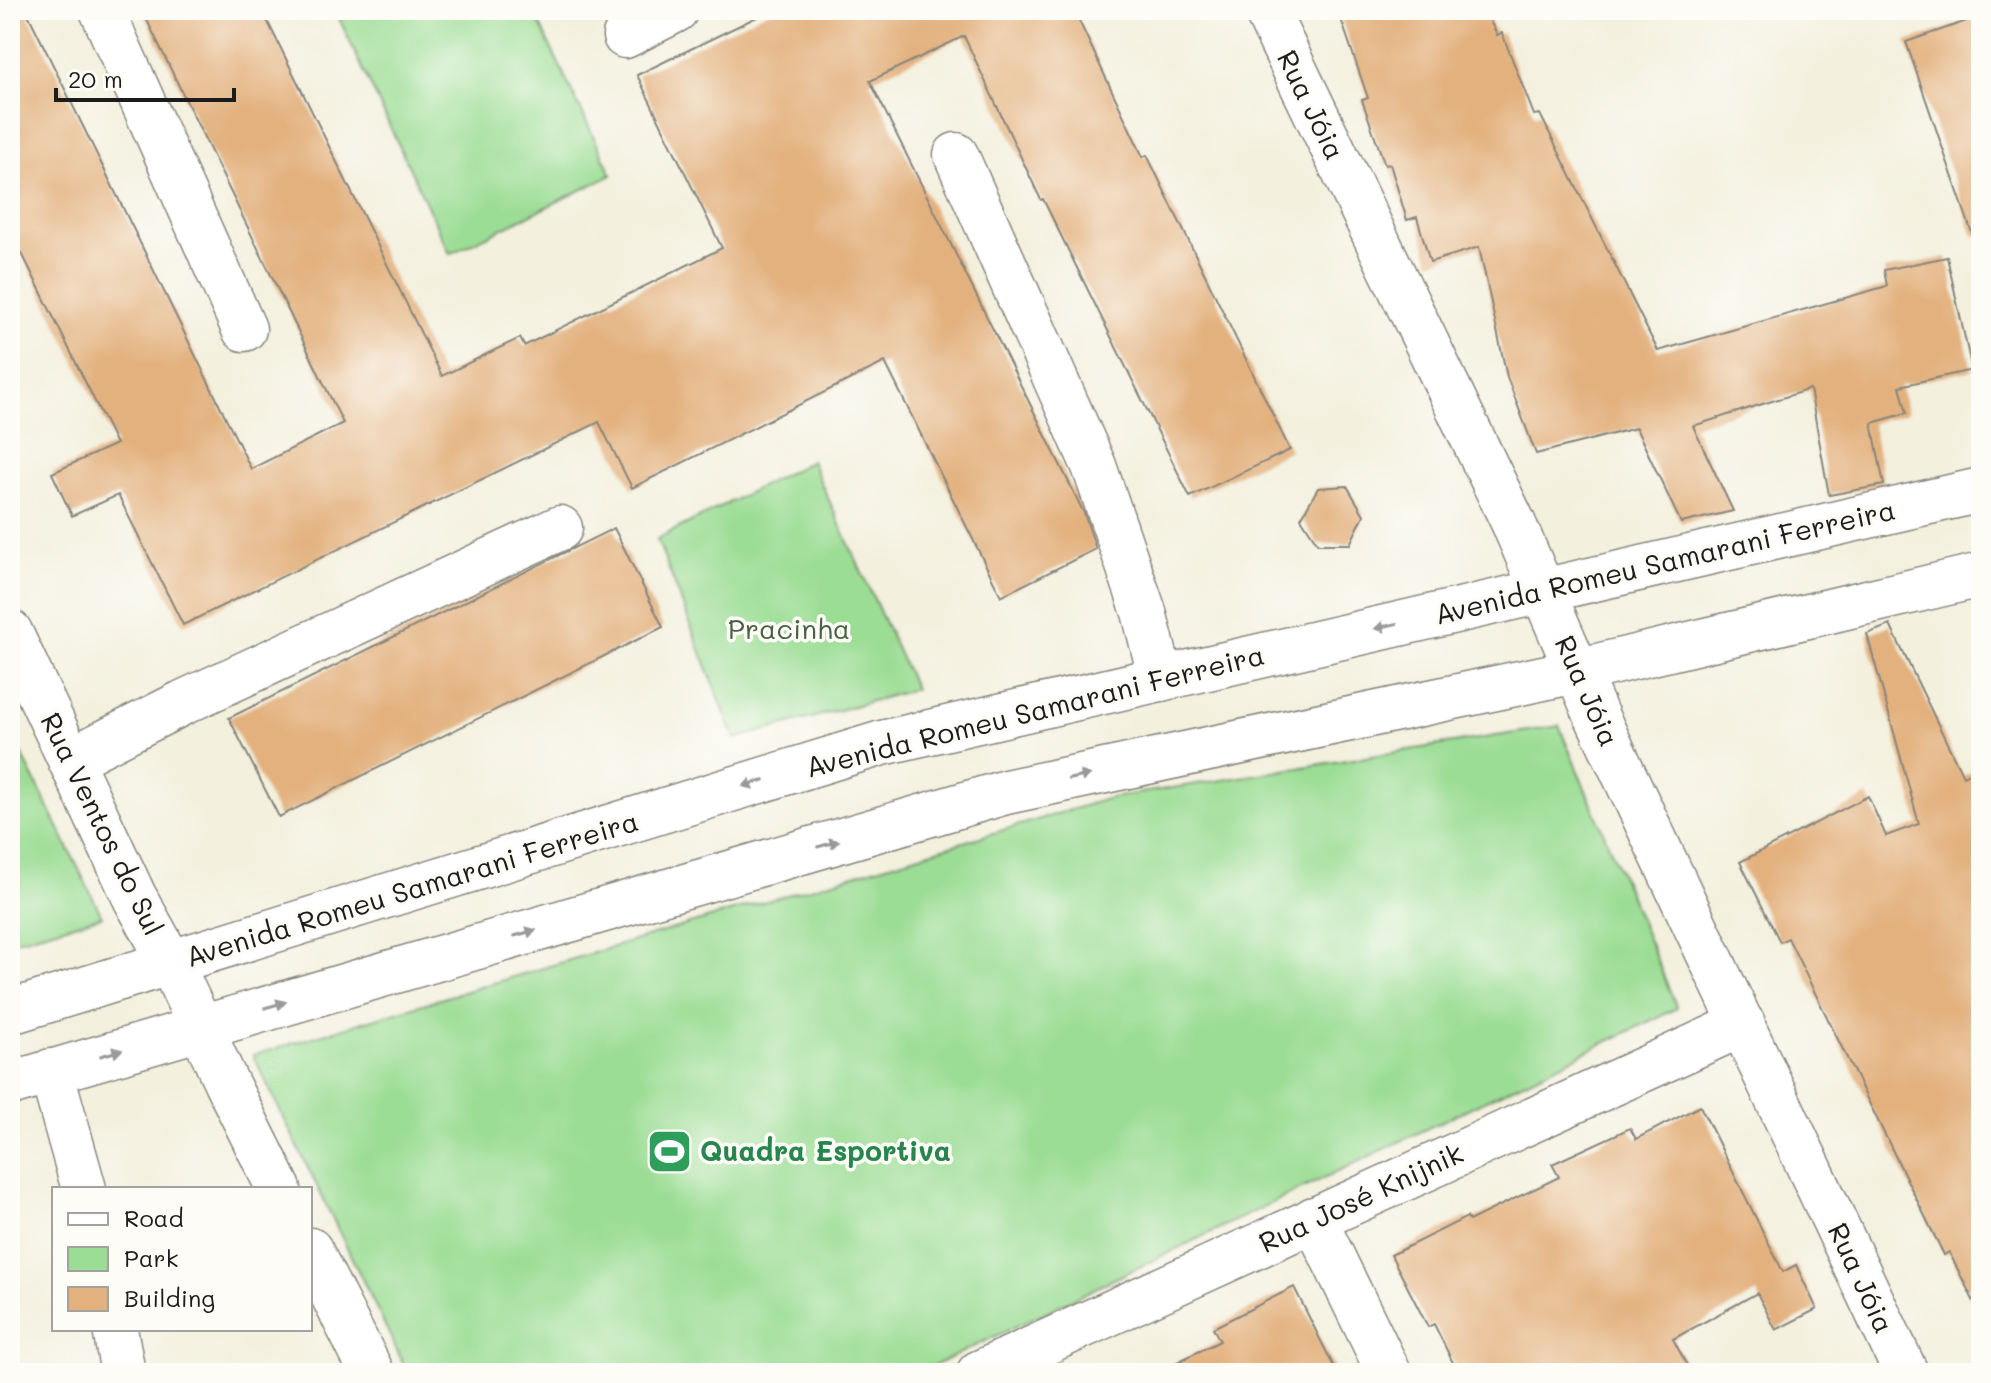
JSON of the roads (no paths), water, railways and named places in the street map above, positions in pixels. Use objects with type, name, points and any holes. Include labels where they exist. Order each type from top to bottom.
[{"type":"street","points":[[102,10],[244,329]]},
{"type":"street","points":[[625,36],[676,10]]},
{"type":"street","name":"Rua Jóia","points":[[1266,10],[1544,590],[1576,671],[1906,1373]]},
{"type":"street","points":[[956,155],[1094,466],[1144,612],[1161,679]]},
{"type":"street","name":"Avenida Romeu Samarani Ferreira","points":[[10,1012],[882,743],[1981,490]]},
{"type":"street","points":[[70,760],[182,703],[560,528]]},
{"type":"street","points":[[10,1084],[1006,792],[1576,671],[1981,575]]},
{"type":"street","name":"Rua Ventos do Sul","points":[[10,632],[135,898],[171,963],[278,1187]]},
{"type":"street","name":"Rua José Knijnik","points":[[979,1373],[1743,1024]]},
{"type":"street","points":[[51,1071],[83,1187]]},
{"type":"street","points":[[1314,1219],[1389,1373]]},
{"type":"street","points":[[312,1254],[372,1373]]},
{"type":"street","points":[[115,1331],[123,1373]]},
{"type":"place","name":"Quadra Esportiva","points":[[669,1151]]},
{"type":"park label","name":"Pracinha","points":[[789,629]]}]
